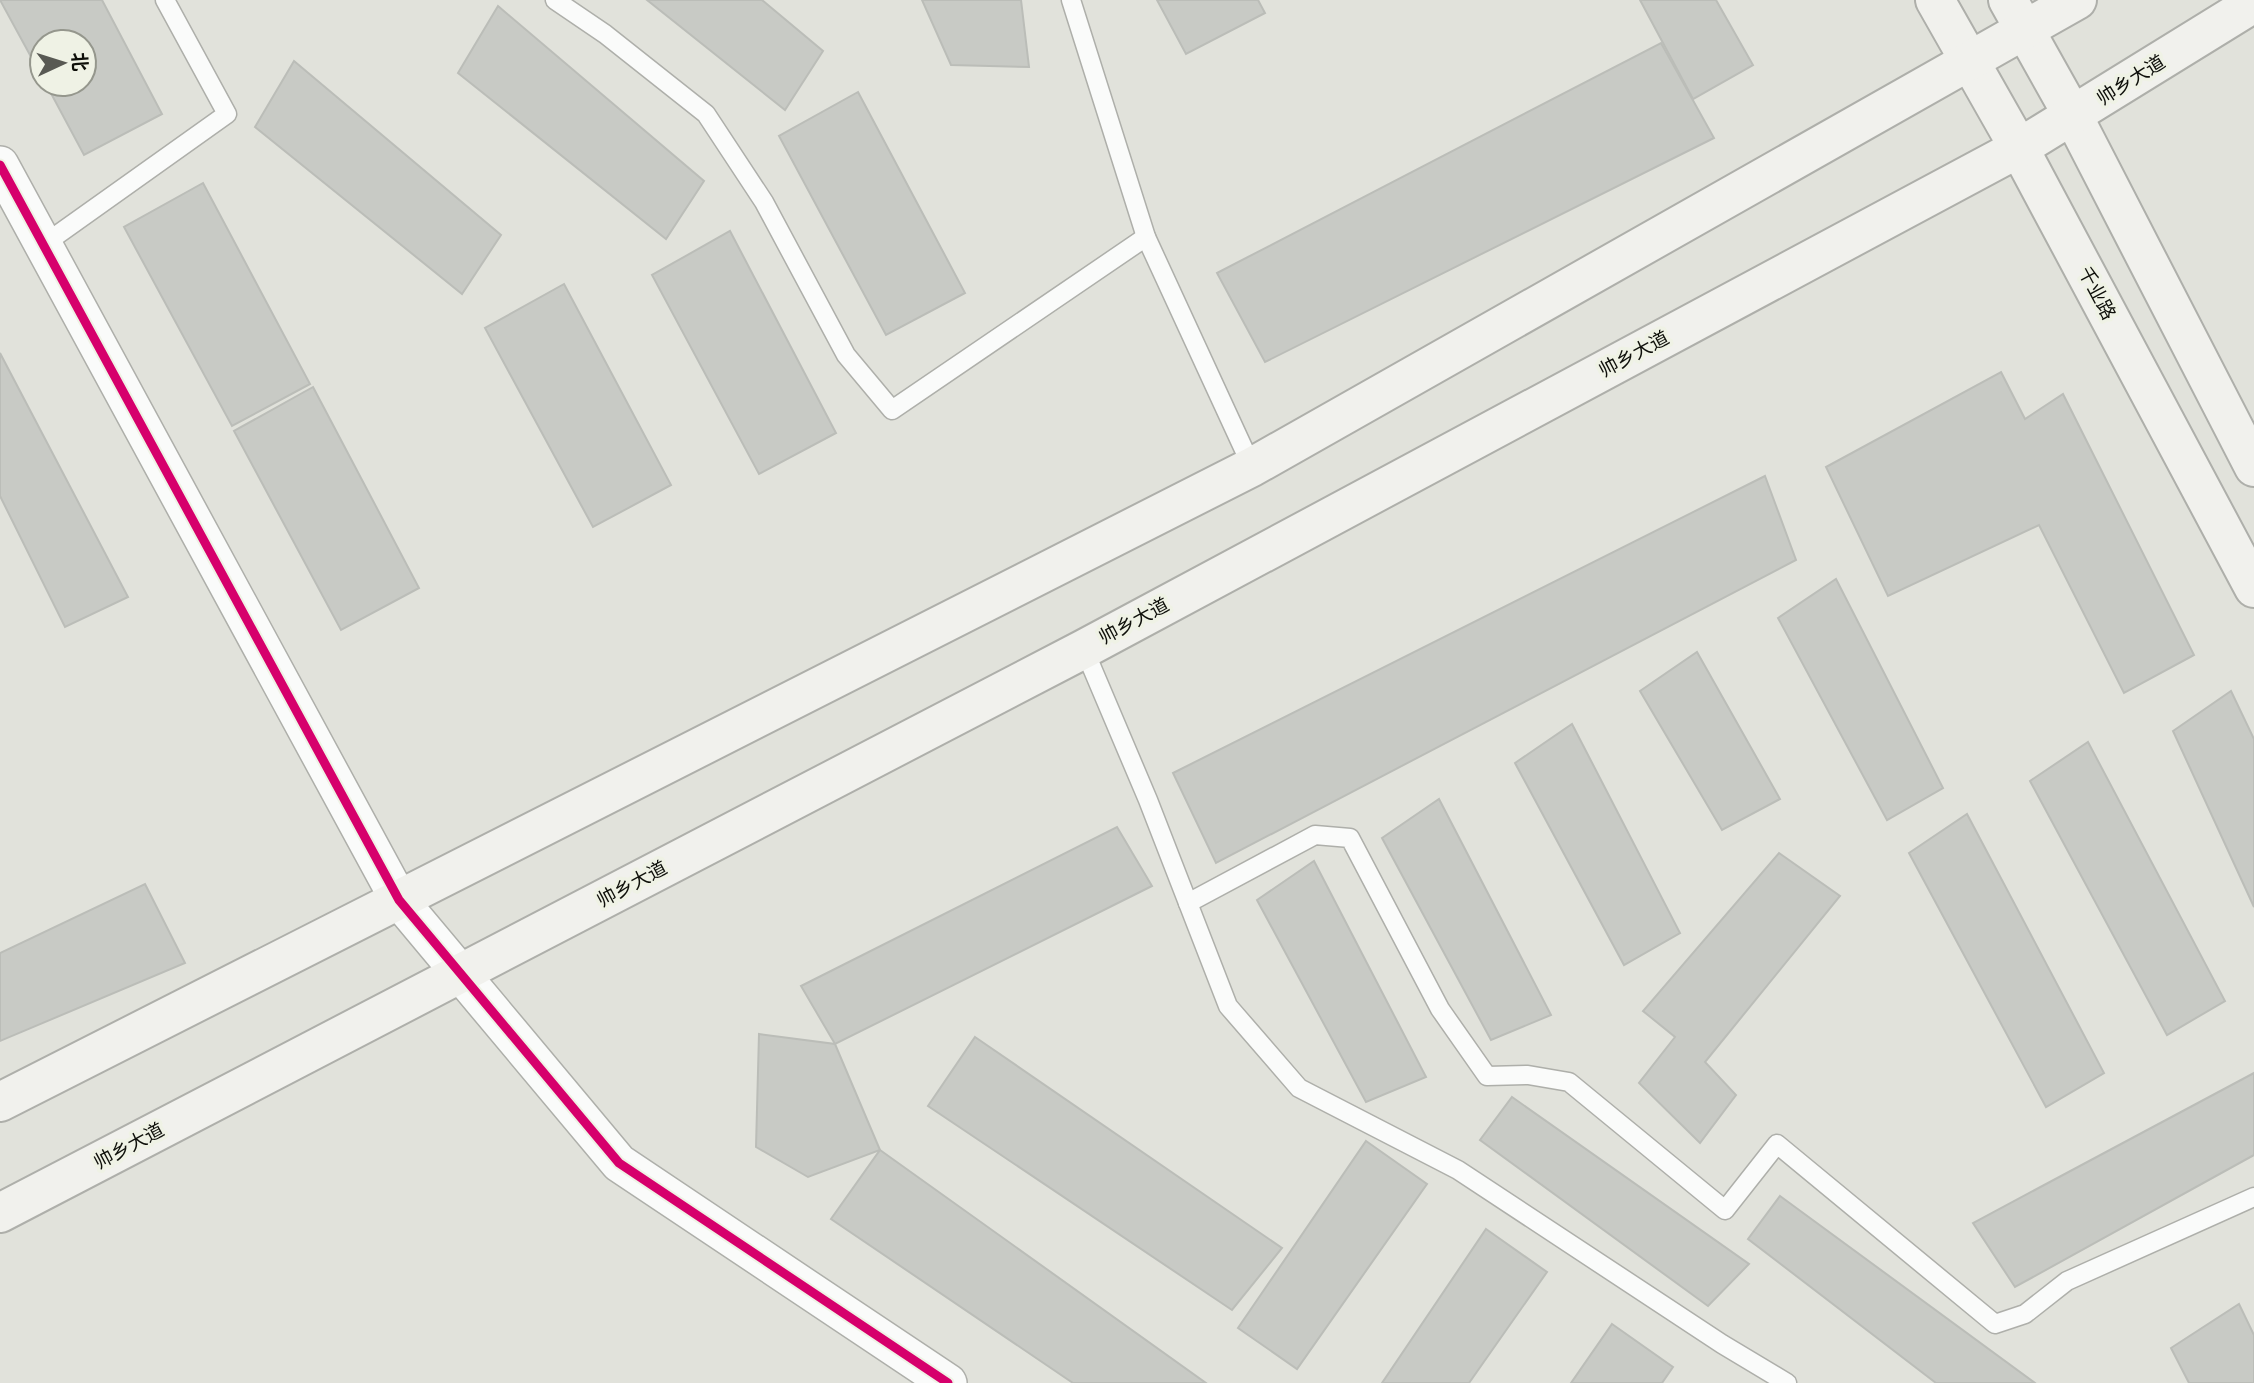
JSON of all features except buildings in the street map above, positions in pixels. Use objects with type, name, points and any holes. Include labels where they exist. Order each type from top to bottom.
[{"type":"main road","name":"千业路","points":[[1935,0],[2020,148],[2254,588]]},
{"type":"main road","points":[[0,1102],[1252,467],[1969,63],[2016,15],[2077,0]]},
{"type":"main road","name":"帅乡大道","points":[[0,1213],[1084,649],[2020,148],[2254,3]]},
{"type":"main road","points":[[2016,15],[2073,116],[2254,467]]},
{"type":"street","points":[[0,165],[399,900],[619,1163],[948,1383]]},
{"type":"lane","points":[[43,245],[228,114],[165,0]]},
{"type":"lane","points":[[555,0],[605,34],[706,114],[764,202],[846,355],[892,410],[1146,237]]},
{"type":"lane","points":[[1071,0],[1146,237],[1252,467]]},
{"type":"lane","points":[[1084,649],[1228,1006],[1299,1088],[1458,1170],[1722,1344],[1787,1383]]},
{"type":"lane","points":[[1188,903],[1315,835],[1350,838],[1440,1009],[1487,1076],[1528,1074],[1569,1082],[1725,1210],[1777,1144],[1995,1324],[2025,1314],[2067,1281],[2254,1197]]},
{"type":"cycle path","points":[[0,165],[399,900],[619,1163],[948,1383]]}]
